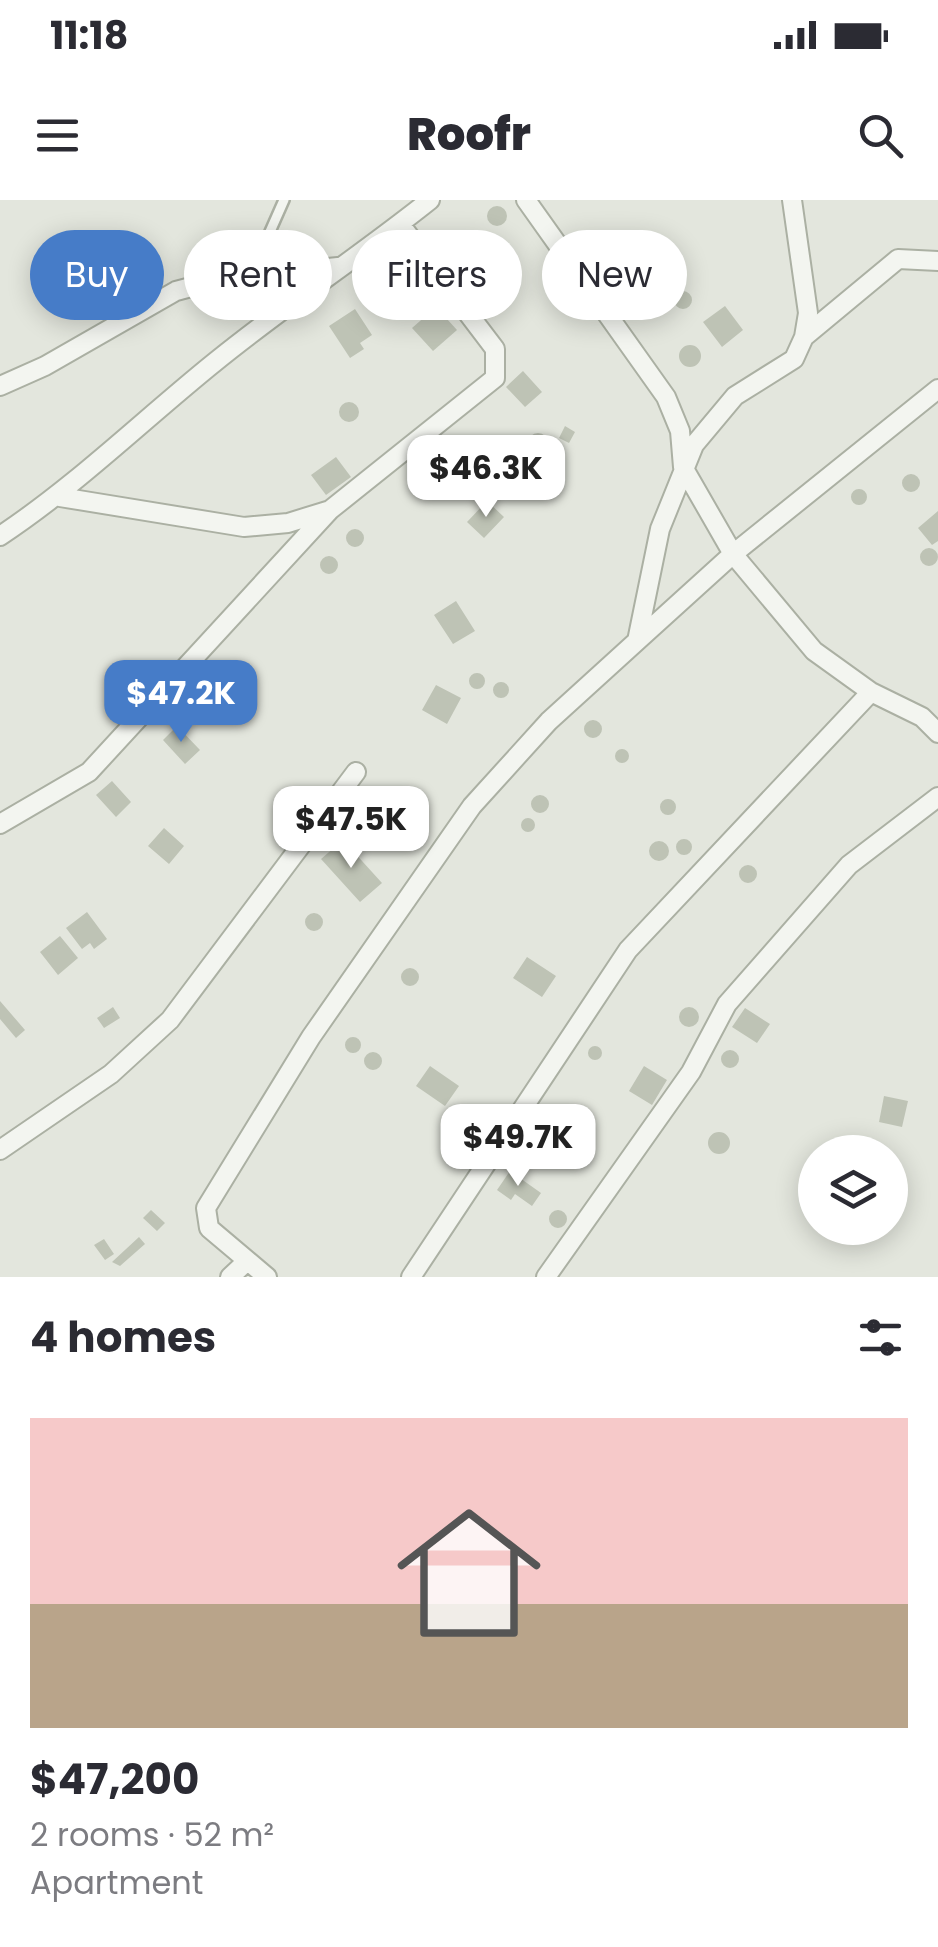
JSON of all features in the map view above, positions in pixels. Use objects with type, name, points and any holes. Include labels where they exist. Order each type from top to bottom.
[{"type":"street","points":[[0,536],[60,496],[118,441],[270,318],[430,200]]},
{"type":"street","points":[[526,200],[666,398],[680,431],[682,467],[733,554],[814,651],[871,692],[922,716],[938,733]]},
{"type":"street","points":[[636,641],[660,530],[694,445],[735,396],[794,359],[804,337],[808,314],[792,200]]},
{"type":"street","points":[[0,824],[90,772],[330,510],[495,378],[495,349],[400,224]]},
{"type":"street","points":[[804,337],[898,258],[938,261]]},
{"type":"street","points":[[332,268],[344,267]]},
{"type":"street","points":[[0,386],[45,366],[184,289]]},
{"type":"street","points":[[267,1277],[210,1228],[206,1208],[311,1038],[472,806],[560,710],[733,554],[938,389]]},
{"type":"street","points":[[60,496],[244,527],[288,523],[330,510]]},
{"type":"street","points":[[411,1277],[628,950],[871,692]]},
{"type":"street","points":[[0,1150],[111,1074],[170,1020],[356,772]]},
{"type":"street","points":[[546,1277],[690,1072],[726,1004],[849,865],[938,797]]},
{"type":"street","points":[[230,1277],[246,1262]]},
{"type":"lane","points":[[270,230],[284,200]]},
{"type":"building","points":[[497,206],[507,216],[497,226],[487,216]]},
{"type":"building","points":[[725,306],[743,330],[722,347],[703,322]]},
{"type":"building","points":[[352,311],[352,320],[362,320],[372,335],[360,343],[364,349],[350,358],[329,326]]},
{"type":"building","points":[[421,320],[448,320],[457,330],[433,351],[412,328]]},
{"type":"building","points":[[690,345],[701,356],[690,367],[679,356]]},
{"type":"building","points":[[523,371],[542,392],[525,407],[506,387]]},
{"type":"building","points":[[345,402],[353,402],[359,412],[353,422],[345,422],[339,416],[339,408]]},
{"type":"building","points":[[565,426],[575,432],[569,443],[559,438]]},
{"type":"building","points":[[538,433],[548,443],[538,453],[528,443]]},
{"type":"building","points":[[336,457],[351,477],[326,495],[311,475]]},
{"type":"building","points":[[911,474],[920,483],[911,492],[902,483]]},
{"type":"building","points":[[449,476],[457,479],[457,495],[449,498],[441,495],[438,487],[441,479]]},
{"type":"building","points":[[859,489],[867,497],[859,505],[851,497]]},
{"type":"building","points":[[487,501],[504,517],[484,538],[467,522]]},
{"type":"building","points":[[938,511],[938,541],[932,545],[918,528]]},
{"type":"building","points":[[355,529],[362,531],[362,545],[355,547],[348,545],[346,538],[348,531]]},
{"type":"building","points":[[929,548],[938,557],[929,566],[920,557]]},
{"type":"building","points":[[329,556],[338,565],[329,574],[320,565]]},
{"type":"building","points":[[456,601],[475,631],[453,644],[434,615]]},
{"type":"building","points":[[477,673],[485,681],[477,689],[469,681]]},
{"type":"building","points":[[501,682],[509,690],[501,698],[493,690]]},
{"type":"building","points":[[436,685],[461,698],[447,724],[422,710]]},
{"type":"building","points":[[593,720],[602,729],[593,738],[584,729]]},
{"type":"building","points":[[177,726],[200,750],[185,764],[163,740]]},
{"type":"building","points":[[622,749],[629,756],[622,763],[615,756]]},
{"type":"building","points":[[112,781],[131,802],[116,817],[96,795]]},
{"type":"building","points":[[540,795],[549,804],[540,813],[531,804]]},
{"type":"building","points":[[668,799],[676,807],[668,815],[660,807]]},
{"type":"building","points":[[528,818],[535,825],[528,832],[521,825]]},
{"type":"building","points":[[164,828],[184,846],[169,864],[148,846]]},
{"type":"building","points":[[684,839],[692,847],[684,855],[676,847]]},
{"type":"building","points":[[343,840],[382,883],[360,902],[321,859]]},
{"type":"building","points":[[659,841],[669,851],[659,861],[649,851]]},
{"type":"building","points":[[748,865],[757,874],[748,883],[739,874]]},
{"type":"building","points":[[87,912],[107,939],[94,949],[90,943],[82,949],[66,928]]},
{"type":"building","points":[[314,913],[323,922],[314,931],[305,922]]},
{"type":"building","points":[[60,936],[78,958],[58,975],[40,952]]},
{"type":"building","points":[[527,957],[556,976],[542,997],[513,978]]},
{"type":"building","points":[[410,968],[419,977],[410,986],[401,977]]},
{"type":"building","points":[[0,1001],[25,1030],[16,1038],[0,1019]]},
{"type":"building","points":[[113,1007],[120,1018],[104,1028],[97,1018]]},
{"type":"building","points":[[689,1007],[699,1017],[689,1027],[679,1017]]},
{"type":"building","points":[[745,1008],[770,1024],[757,1043],[732,1027]]},
{"type":"building","points":[[353,1037],[361,1045],[353,1053],[345,1045]]},
{"type":"building","points":[[595,1046],[602,1053],[595,1060],[588,1053]]},
{"type":"building","points":[[730,1050],[739,1059],[730,1068],[721,1059]]},
{"type":"building","points":[[373,1052],[382,1061],[373,1070],[364,1061]]},
{"type":"building","points":[[430,1066],[459,1086],[445,1106],[416,1086]]},
{"type":"building","points":[[644,1066],[667,1080],[652,1105],[629,1091]]},
{"type":"building","points":[[884,1096],[908,1101],[902,1127],[879,1122]]},
{"type":"building","points":[[559,1120],[567,1128],[559,1136],[551,1128]]},
{"type":"building","points":[[719,1132],[727,1135],[727,1151],[719,1154],[711,1151],[708,1143],[711,1135]]},
{"type":"building","points":[[510,1171],[541,1193],[532,1206],[515,1194],[511,1200],[497,1190]]},
{"type":"building","points":[[151,1210],[165,1223],[157,1231],[143,1218]]},
{"type":"building","points":[[558,1210],[567,1219],[558,1228],[549,1219]]},
{"type":"building","points":[[139,1237],[145,1244],[120,1266],[112,1262]]},
{"type":"building","points":[[104,1239],[114,1254],[105,1260],[94,1245]]}]
